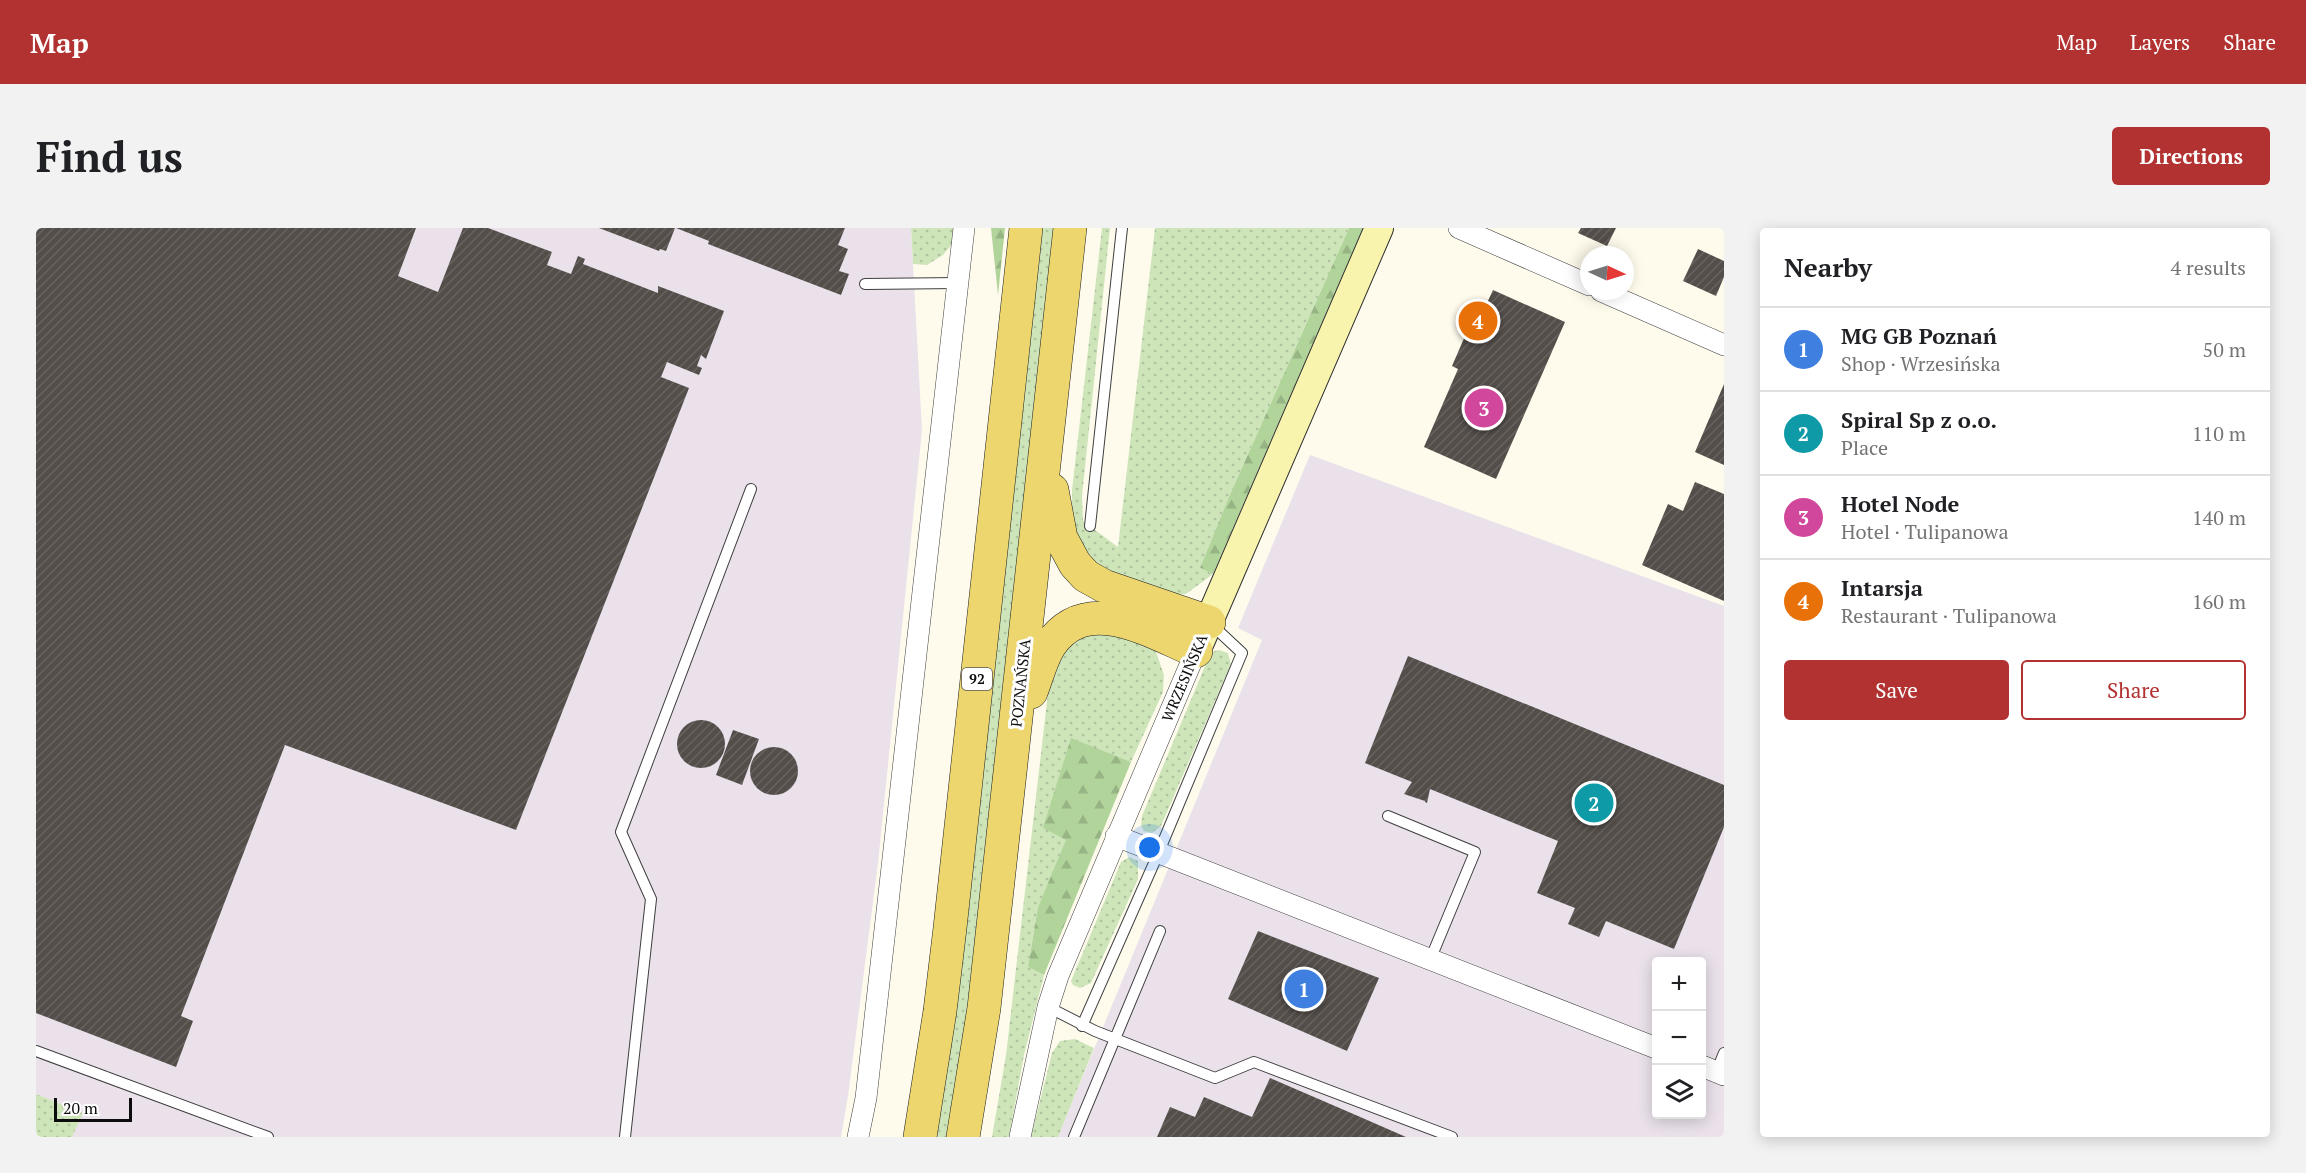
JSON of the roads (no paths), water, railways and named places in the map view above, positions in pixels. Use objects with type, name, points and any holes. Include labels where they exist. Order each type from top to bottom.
[{"type":"main road","name":"92","points":[[920,1137],[946,964],[1026,228]]},
{"type":"main road","name":"POZNAŃSKA","points":[[963,1137],[984,1008],[1070,228]]},
{"type":"main road","points":[[1046,456],[1061,538],[1075,564],[1086,576],[1104,586],[1209,622]]},
{"type":"main road","points":[[1015,736],[1049,647],[1066,629],[1080,621],[1113,618],[1196,651]]},
{"type":"street","points":[[858,1137],[866,1098],[964,228]]},
{"type":"street","name":"WRZESIŃSKA","points":[[1020,1137],[1048,1007],[1071,941],[1379,228]]},
{"type":"street","points":[[1459,228],[1580,281]]},
{"type":"street","points":[[1622,300],[1724,345]]},
{"type":"street","points":[[1116,837],[1652,1046]]},
{"type":"lane","points":[[1090,526],[1122,228]]},
{"type":"lane","points":[[865,284],[958,283]]},
{"type":"lane","points":[[625,1137],[651,899],[621,832],[751,489]]},
{"type":"lane","points":[[1082,1026],[1158,854],[1242,652],[1209,622]]},
{"type":"lane","points":[[1388,816],[1475,852],[1430,960]]},
{"type":"lane","points":[[1074,1137],[1160,931]]},
{"type":"lane","points":[[1048,1007],[1082,1026],[1215,1078],[1254,1062],[1452,1137]]},
{"type":"lane","points":[[36,1051],[268,1137]]},
{"type":"place","name":"Intarsja","points":[[1478,321]]},
{"type":"place","name":"Hotel Node","points":[[1484,408]]},
{"type":"place","name":"Spiral Sp z o.o.","points":[[1594,803]]},
{"type":"place","name":"MG GB Poznań","points":[[1304,989]]}]
